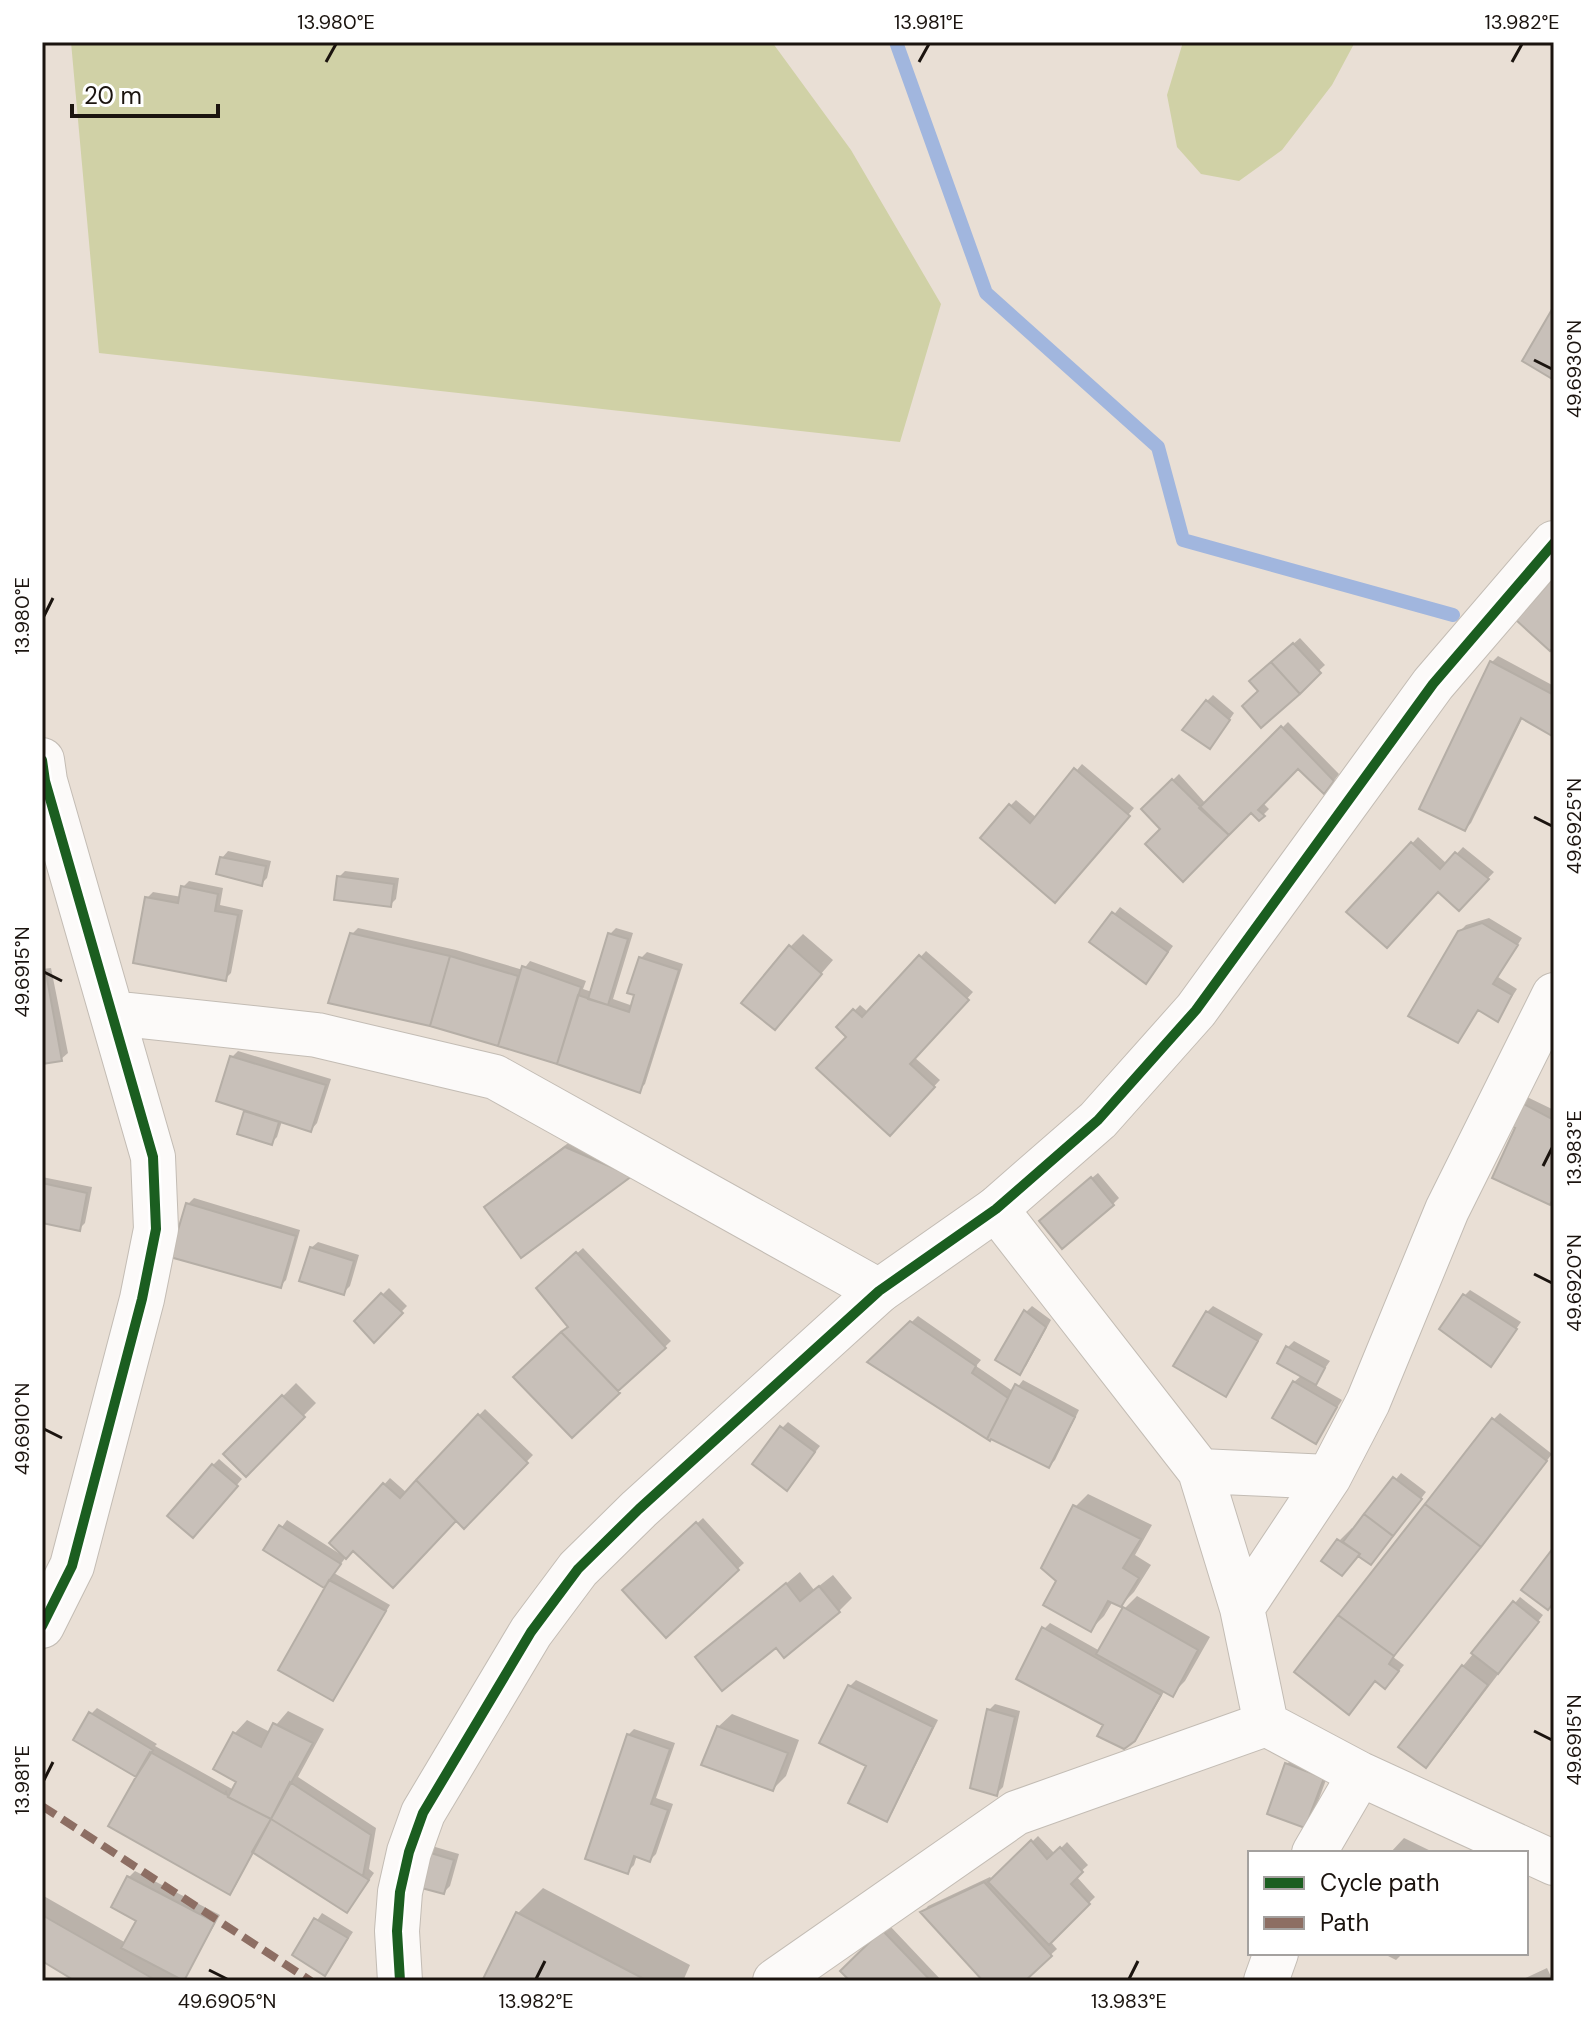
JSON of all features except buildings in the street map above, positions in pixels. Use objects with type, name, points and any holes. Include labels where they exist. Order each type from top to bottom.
[{"type":"street","points":[[400,1981],[397,1931],[400,1892],[409,1852],[423,1813],[531,1632],[578,1569],[639,1509],[879,1291],[996,1209],[1098,1120],[1196,1010],[1433,684],[1554,543]]},
{"type":"street","points":[[42,760],[45,781],[153,1157],[156,1229],[142,1299],[72,1566],[42,1626]]},
{"type":"street","points":[[1242,1608],[1329,1477],[1368,1402],[1447,1210],[1554,995]]},
{"type":"street","points":[[112,1013],[317,1035],[495,1077],[879,1291]]},
{"type":"street","points":[[996,1209],[1200,1471],[1242,1608],[1266,1724]]},
{"type":"street","points":[[1200,1471],[1329,1477]]},
{"type":"street","points":[[775,1981],[1016,1813],[1266,1724],[1360,1774],[1551,1854]]},
{"type":"street","points":[[1315,1851],[1360,1774]]},
{"type":"street","points":[[1266,1981],[1275,1955]]},
{"type":"green space","points":[[71,42],[772,42],[851,150],[941,304],[900,442],[99,353]]},
{"type":"green space","points":[[1183,42],[1355,42],[1332,85],[1282,150],[1239,181],[1201,174],[1177,147],[1167,95]]},
{"type":"waterway","points":[[896,42],[986,293],[1158,447],[1183,540],[1453,615]]},
{"type":"marked path","points":[[42,1806],[311,1981]]},
{"type":"cycle path","points":[[400,1981],[397,1931],[400,1892],[409,1852],[423,1813],[531,1632],[578,1569],[639,1509],[879,1291],[996,1209],[1098,1120],[1196,1010],[1433,684],[1554,543]]},
{"type":"cycle path","points":[[42,760],[45,781],[153,1157],[156,1229],[142,1299],[72,1566],[42,1626]]}]
